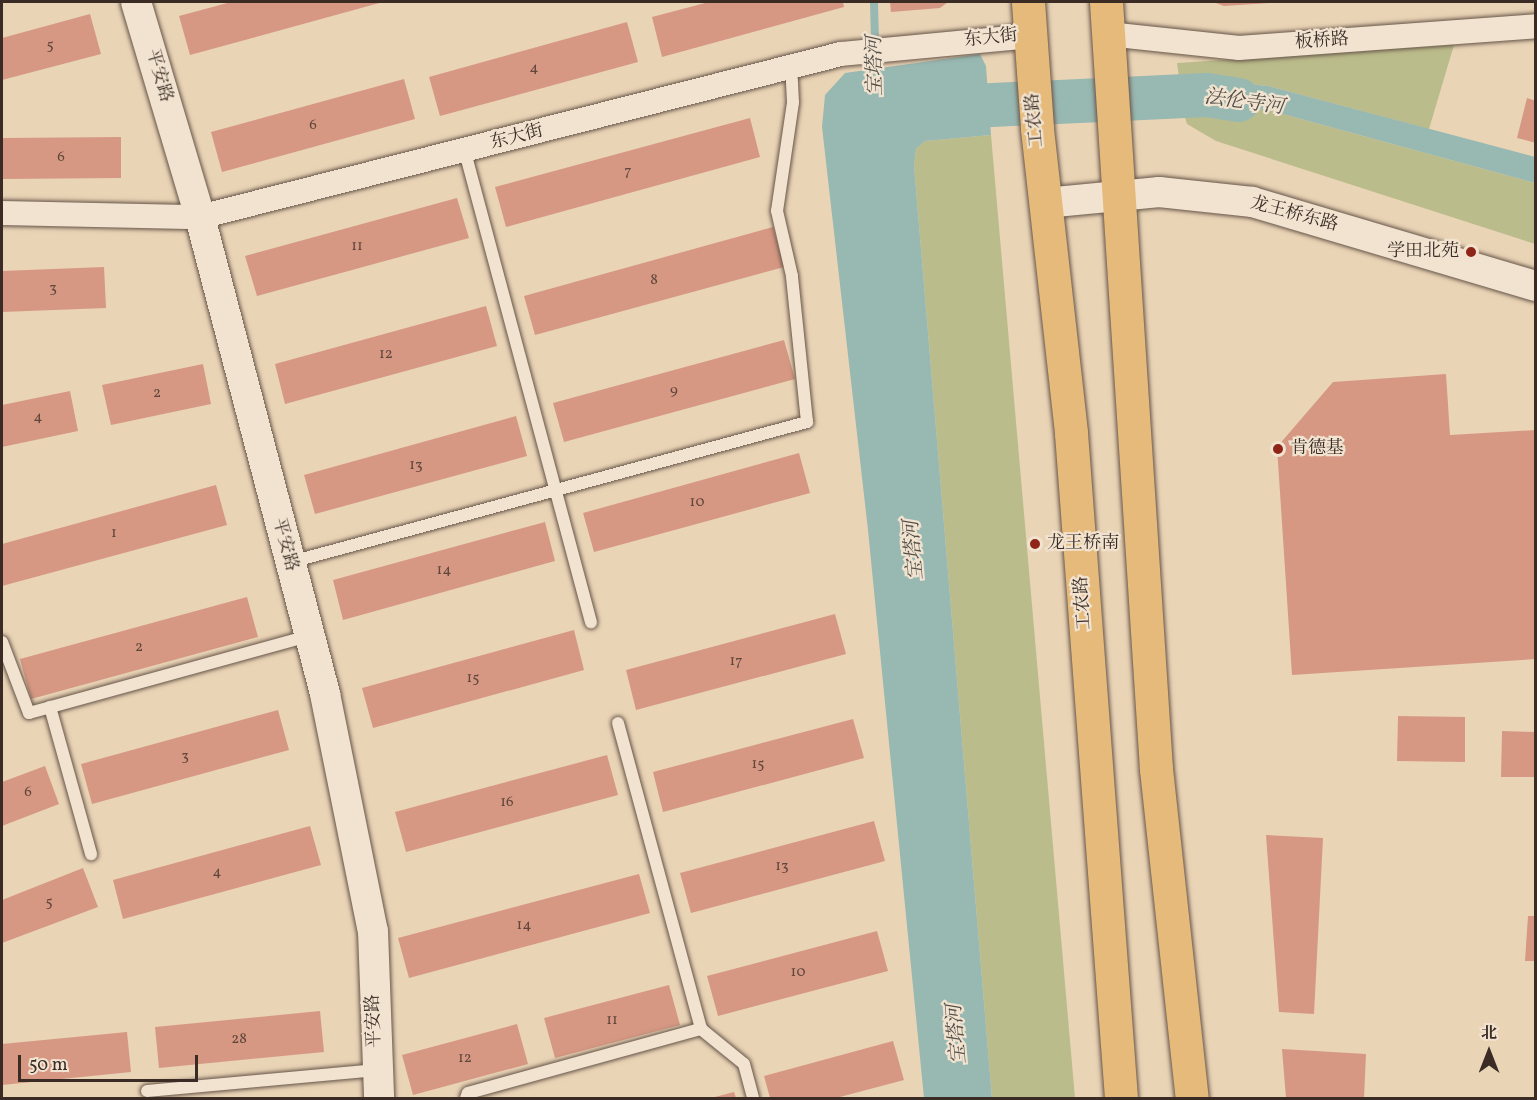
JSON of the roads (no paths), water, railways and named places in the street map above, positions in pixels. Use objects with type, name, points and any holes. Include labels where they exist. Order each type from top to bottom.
[{"type":"main road","name":"工农路","points":[[1028,2],[1037,129],[1071,434],[1121,1098]]},
{"type":"main road","points":[[1106,2],[1156,769],[1192,1098]]},
{"type":"street","name":"平安路","points":[[136,2],[200,217],[288,562],[325,694],[373,931],[378,1084]]},
{"type":"street","name":"板桥路","points":[[1108,50],[1239,48],[1536,26]]},
{"type":"street","name":"东大街","points":[[2,213],[200,217],[465,152],[841,54],[1031,48]]},
{"type":"street","name":"龙王桥东路","points":[[1045,203],[1117,194],[1159,192],[1252,202],[1536,286]]},
{"type":"lane","points":[[288,562],[807,422],[792,276],[777,212],[793,102],[791,68]]},
{"type":"lane","points":[[465,152],[591,622]]},
{"type":"lane","points":[[2,642],[29,713],[308,636]]},
{"type":"lane","points":[[50,707],[91,854]]},
{"type":"lane","points":[[618,723],[701,1029],[744,1064],[753,1098]]},
{"type":"lane","points":[[466,1098],[468,1093],[701,1029]]},
{"type":"lane","points":[[147,1091],[378,1084]]},
{"type":"water","points":[[980,54],[986,66],[991,135],[925,141],[916,149],[914,165],[992,1098],[924,1098],[868,530],[822,127],[825,95],[845,73]]},
{"type":"water","points":[[1179,77],[1268,86],[1535,157],[1535,183],[1268,110],[1181,104]]},
{"type":"waterway","name":"宝塔河","points":[[874,2],[876,77]]},
{"type":"waterway","name":"法伦寺河","points":[[932,113],[951,107],[1207,95],[1239,100]]},
{"type":"place","name":"学田北苑","points":[[1471,252]]},
{"type":"place","name":"肯德基","points":[[1278,449]]},
{"type":"place","name":"龙王桥南","points":[[1035,544]]}]
